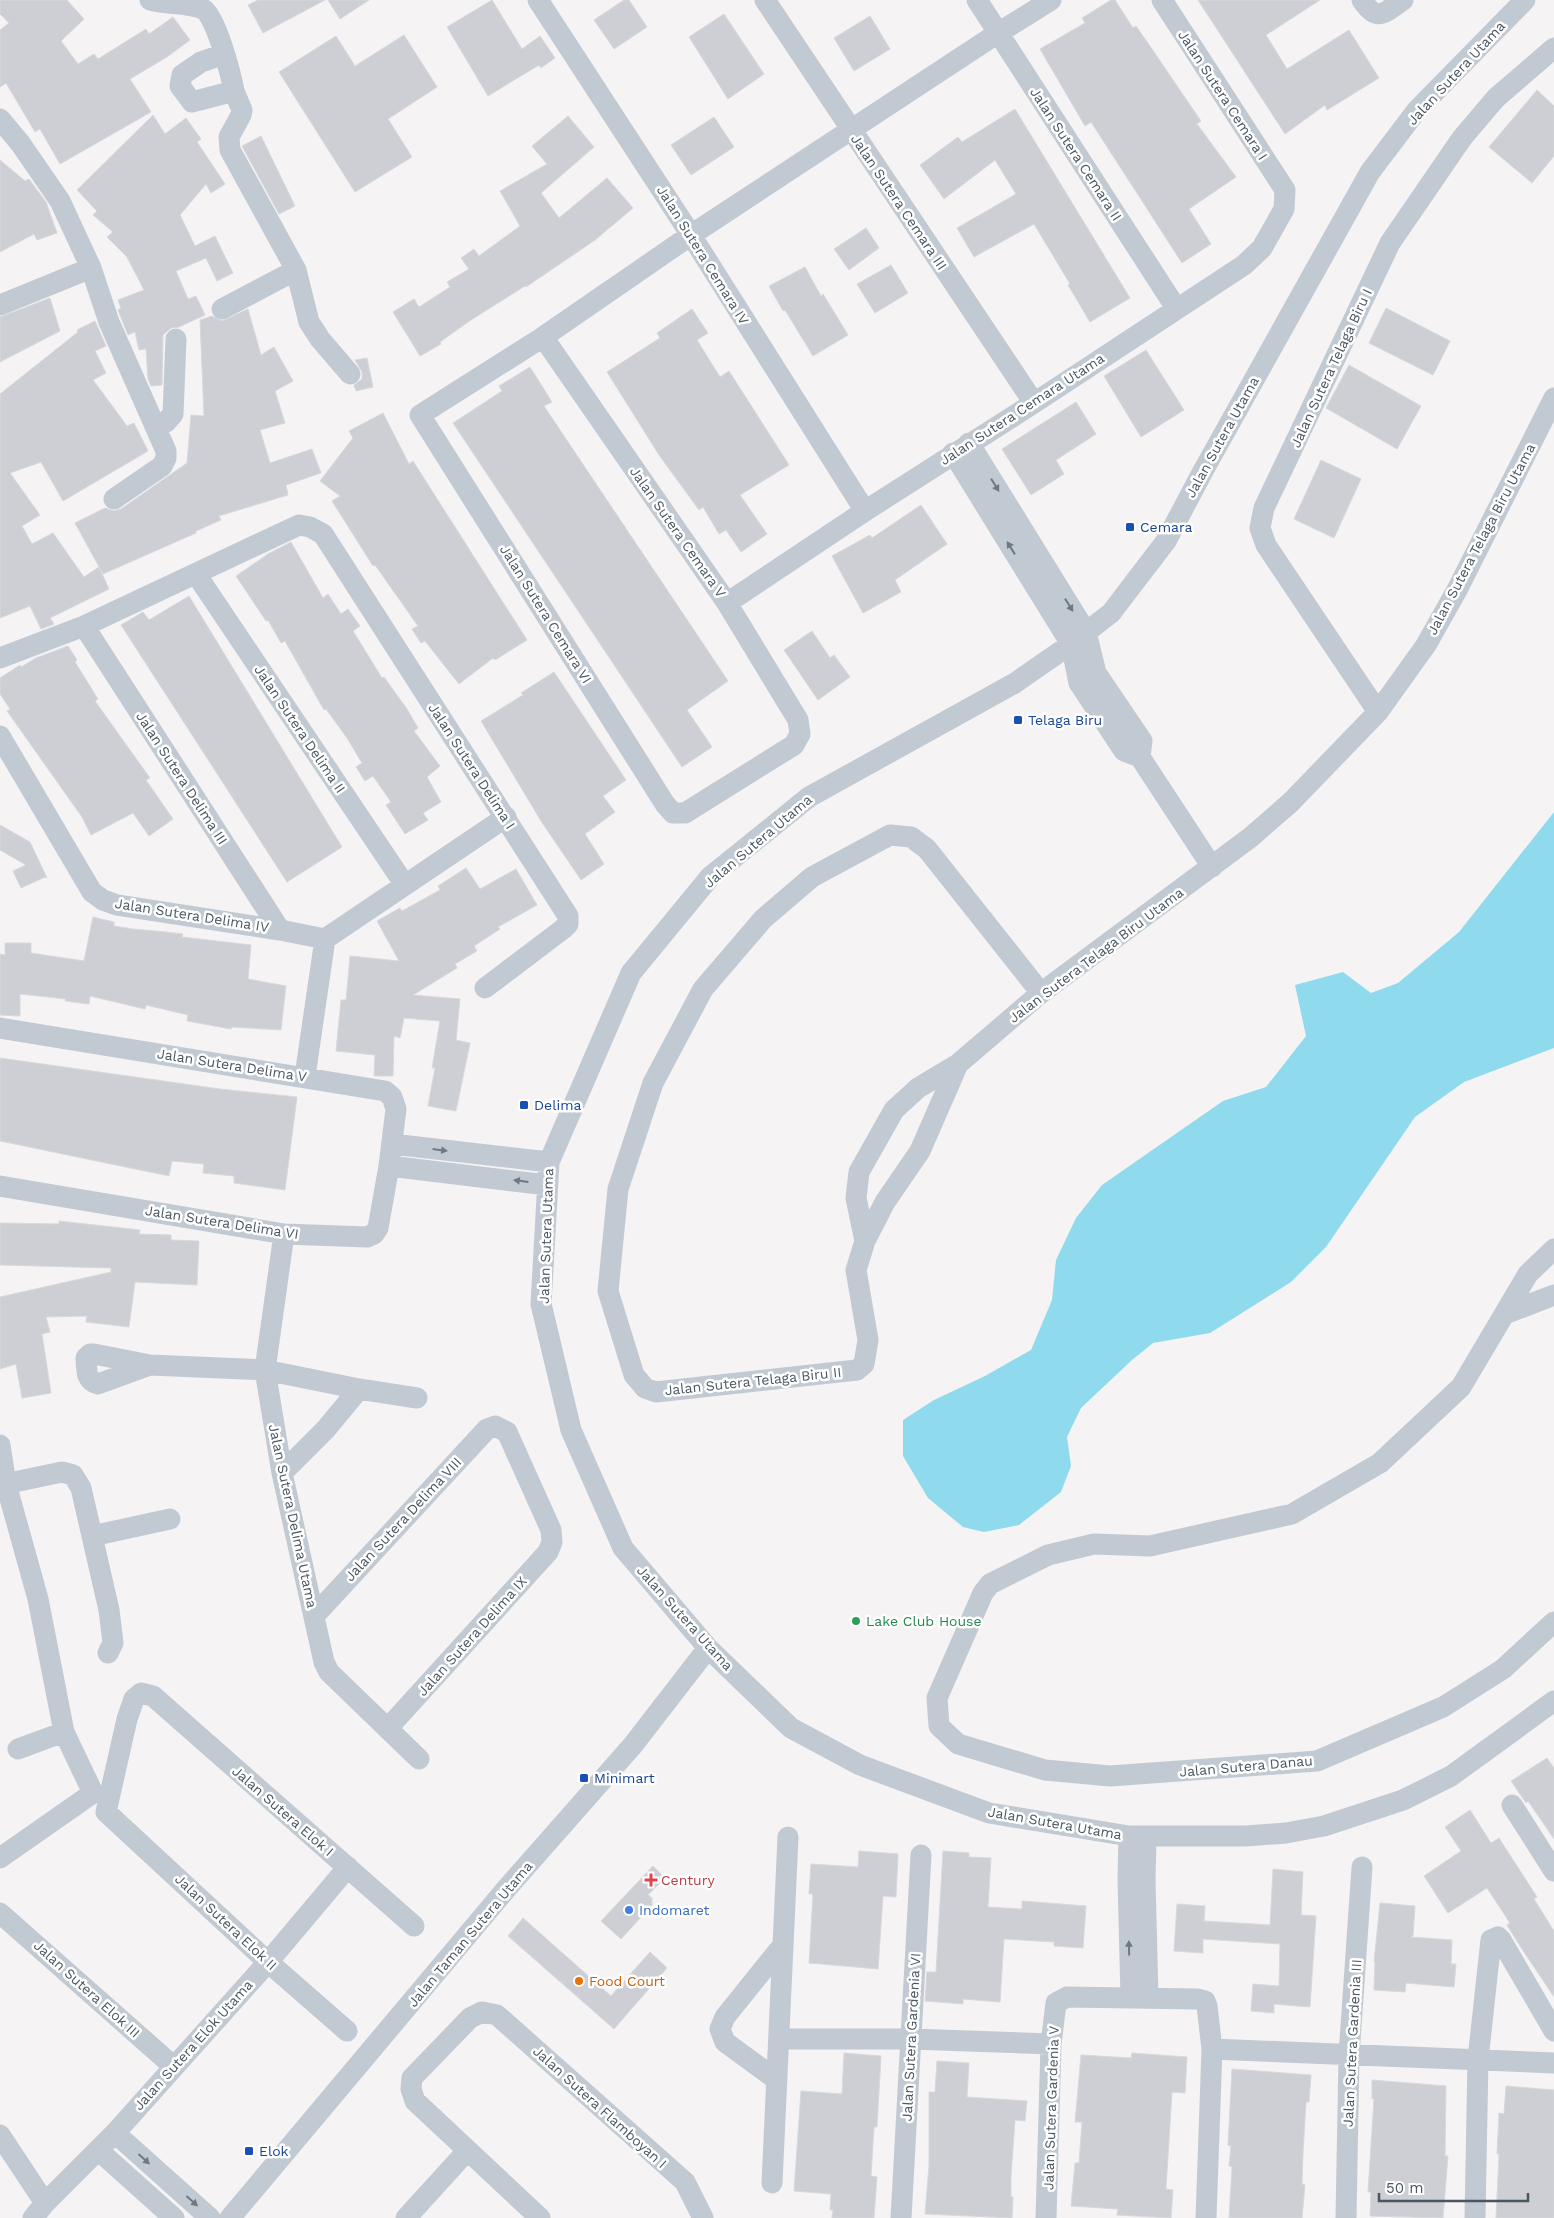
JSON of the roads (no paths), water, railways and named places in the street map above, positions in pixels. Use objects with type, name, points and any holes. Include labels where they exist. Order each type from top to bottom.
[{"type":"street","points":[[150,0],[205,10],[209,15],[231,70],[234,91],[242,110],[229,137],[230,150],[296,270],[309,322],[320,339],[350,374]]},
{"type":"street","name":"Jalan Sutera Cemara IV","points":[[538,0],[691,235],[865,511]]},
{"type":"street","name":"Jalan Sutera Cemara III","points":[[765,0],[1034,403]]},
{"type":"street","name":"Jalan Sutera Cemara II","points":[[977,0],[1176,308]]},
{"type":"street","points":[[543,337],[691,235],[1051,0]]},
{"type":"street","name":"Jalan Sutera Cemara I","points":[[1162,0],[1285,190]]},
{"type":"street","points":[[1370,7],[1385,12],[1403,0]]},
{"type":"street","name":"Jalan Sutera Utama","points":[[1525,0],[1417,110],[1370,172],[1203,470],[1166,541],[1110,613],[1015,683],[809,797],[710,877],[631,973],[548,1162],[541,1304],[572,1430],[623,1548],[708,1648],[791,1728],[860,1765],[989,1813],[1137,1836],[1246,1836],[1286,1833],[1332,1823],[1403,1800],[1451,1776],[1554,1701]]},
{"type":"street","name":"Jalan Sutera Telaga Biru I","points":[[1378,712],[1266,545],[1260,528],[1264,508],[1390,243],[1462,138],[1496,98],[1554,48]]},
{"type":"street","points":[[224,54],[201,62],[182,74],[180,86],[192,102],[234,91]]},
{"type":"street","points":[[0,120],[20,143],[60,202],[91,268],[109,322],[166,451],[166,458],[162,466],[114,499]]},
{"type":"street","name":"Jalan Sutera Cemara Utama","points":[[727,603],[961,448],[1034,403],[1244,265],[1262,248],[1284,208],[1285,190]]},
{"type":"street","points":[[0,306],[91,268]]},
{"type":"street","points":[[222,309],[296,270]]},
{"type":"street","name":"Jalan Sutera Cemara VI","points":[[543,337],[420,414],[665,804],[673,813],[685,813],[752,771]]},
{"type":"street","name":"Jalan Sutera Cemara V","points":[[543,337],[727,603],[798,720],[800,734],[794,745],[752,771]]},
{"type":"street","points":[[156,428],[166,422],[173,414],[176,339]]},
{"type":"street","name":"Jalan Sutera Telaga Biru Utama","points":[[864,1241],[856,1198],[859,1172],[894,1110],[918,1088],[958,1064],[1041,993],[1212,867],[1291,802],[1378,712],[1426,645],[1457,590],[1554,398]]},
{"type":"street","points":[[961,448],[1078,638],[1088,678],[1124,751],[1140,757],[1212,867]]},
{"type":"street","name":"Jalan Sutera Delima I","points":[[196,574],[299,525],[310,527],[322,534],[568,916],[568,924],[485,988]]},
{"type":"street","points":[[0,658],[84,626],[196,574]]},
{"type":"street","name":"Jalan Sutera Delima II","points":[[196,574],[405,884]]},
{"type":"street","name":"Jalan Sutera Delima III","points":[[84,626],[280,930]]},
{"type":"street","name":"Jalan Sutera Delima IV","points":[[0,736],[92,892],[103,900],[117,904],[325,939]]},
{"type":"street","points":[[305,1076],[325,939],[506,817]]},
{"type":"street","name":"Jalan Sutera Telaga Biru II","points":[[858,1370],[656,1392],[645,1388],[634,1375],[608,1291],[618,1189],[653,1083],[703,989],[763,919],[812,877],[890,835],[911,837],[927,849],[1041,993]]},
{"type":"street","name":"Jalan Sutera Delima V","points":[[0,1028],[305,1076],[385,1091],[392,1097],[396,1109],[389,1166]]},
{"type":"street","name":"Jalan Sutera Telaga Biru Utama","points":[[858,1370],[864,1364],[868,1340],[856,1270],[864,1241],[885,1202],[920,1151],[958,1064]]},
{"type":"street","points":[[392,1144],[548,1162]]},
{"type":"street","points":[[389,1166],[547,1184]]},
{"type":"street","name":"Jalan Sutera Delima VI","points":[[0,1186],[284,1234],[367,1237],[374,1234],[378,1228],[389,1166]]},
{"type":"street","name":"Jalan Sutera Delima Utama","points":[[284,1234],[265,1370],[282,1473],[324,1662],[329,1672],[419,1759]]},
{"type":"street","points":[[1505,1314],[1528,1274],[1554,1249]]},
{"type":"street","points":[[1505,1314],[1554,1296]]},
{"type":"street","name":"Jalan Sutera Danau","points":[[1505,1314],[1461,1388],[1380,1463],[1292,1514],[1150,1546],[1094,1544],[1048,1555],[990,1584],[983,1592],[936,1698],[939,1726],[958,1744],[1045,1770],[1110,1776],[1317,1761],[1443,1707],[1503,1669],[1554,1622]]},
{"type":"street","points":[[150,1365],[265,1370],[359,1389],[417,1398]]},
{"type":"street","points":[[282,1473],[326,1429],[359,1389]]},
{"type":"street","name":"Jalan Sutera Delima VIII","points":[[314,1616],[487,1429],[495,1426],[507,1432],[550,1530],[552,1542]]},
{"type":"street","points":[[0,1445],[3,1484],[38,1599],[64,1732],[93,1793],[0,1858]]},
{"type":"street","points":[[3,1484],[62,1472],[73,1475],[81,1488],[109,1610],[112,1643],[108,1653]]},
{"type":"street","points":[[92,1536],[170,1519]]},
{"type":"street","name":"Jalan Sutera Delima IX","points":[[388,1728],[548,1552],[552,1542]]},
{"type":"street","name":"Jalan Taman Sutera Utama","points":[[230,2218],[507,1888],[633,1744],[708,1648]]},
{"type":"street","name":"Jalan Sutera Elok I","points":[[106,1812],[127,1718],[134,1699],[141,1693],[153,1696],[414,1926]]},
{"type":"street","points":[[18,1749],[64,1732]]},
{"type":"street","points":[[1512,1805],[1554,1870]]},
{"type":"street","name":"Jalan Sutera Elok II","points":[[106,1812],[268,1962],[348,2031]]},
{"type":"street","points":[[1137,1836],[1128,1879],[1140,1997],[1197,1999],[1205,2001],[1212,2049],[1206,2218]]},
{"type":"street","points":[[772,2183],[788,1837]]},
{"type":"street","name":"Jalan Sutera Gardenia VI","points":[[901,2218],[921,1855]]},
{"type":"street","name":"Jalan Sutera Elok Utama","points":[[39,2211],[115,2133],[268,1962],[348,1867]]},
{"type":"street","name":"Jalan Sutera Gardenia III","points":[[1346,2218],[1349,2054],[1362,1868]]},
{"type":"street","name":"Jalan Sutera Elok III","points":[[0,1913],[173,2066]]},
{"type":"street","points":[[1475,2218],[1478,2059],[1491,1940],[1495,1937],[1500,1940],[1554,2031]]},
{"type":"street","points":[[777,2080],[725,2042],[720,2029],[725,2017],[783,1945]]},
{"type":"street","name":"Jalan Sutera Gardenia V","points":[[1046,2218],[1052,2044],[1056,2003],[1067,1997],[1140,1997]]},
{"type":"street","name":"Jalan Sutera Flamboyan I","points":[[467,2151],[415,2101],[411,2089],[412,2078],[470,2018],[482,2012],[497,2015],[685,2182],[703,2218]]},
{"type":"street","points":[[779,2039],[911,2039],[1052,2044]]},
{"type":"street","points":[[1212,2049],[1554,2063]]},
{"type":"street","points":[[115,2133],[210,2218]]},
{"type":"street","points":[[0,2136],[39,2211]]},
{"type":"street","points":[[98,2150],[174,2218]]},
{"type":"street","points":[[406,2218],[467,2151],[540,2218]]},
{"type":"water","points":[[1554,812],[1554,1048],[1464,1082],[1415,1117],[1326,1247],[1291,1282],[1210,1333],[1153,1343],[1132,1360],[1081,1408],[1067,1437],[1071,1466],[1061,1492],[1019,1525],[984,1532],[963,1527],[928,1498],[903,1456],[903,1420],[934,1400],[985,1376],[1031,1350],[1052,1300],[1056,1260],[1076,1218],[1102,1185],[1223,1101],[1266,1087],[1306,1036],[1295,985],[1343,972],[1371,993],[1398,983],[1459,932]]},
{"type":"place","name":"Cemara","points":[[1130,527]]},
{"type":"place","name":"Telaga Biru","points":[[1018,720]]},
{"type":"place","name":"Delima","points":[[524,1105]]},
{"type":"place","name":"Lake Club House","points":[[856,1621]]},
{"type":"place","name":"Minimart","points":[[584,1778]]},
{"type":"place","name":"Century","points":[[651,1880]]},
{"type":"place","name":"Indomaret","points":[[629,1910]]},
{"type":"place","name":"Food Court","points":[[579,1981]]},
{"type":"place","name":"Elok","points":[[249,2151]]}]
